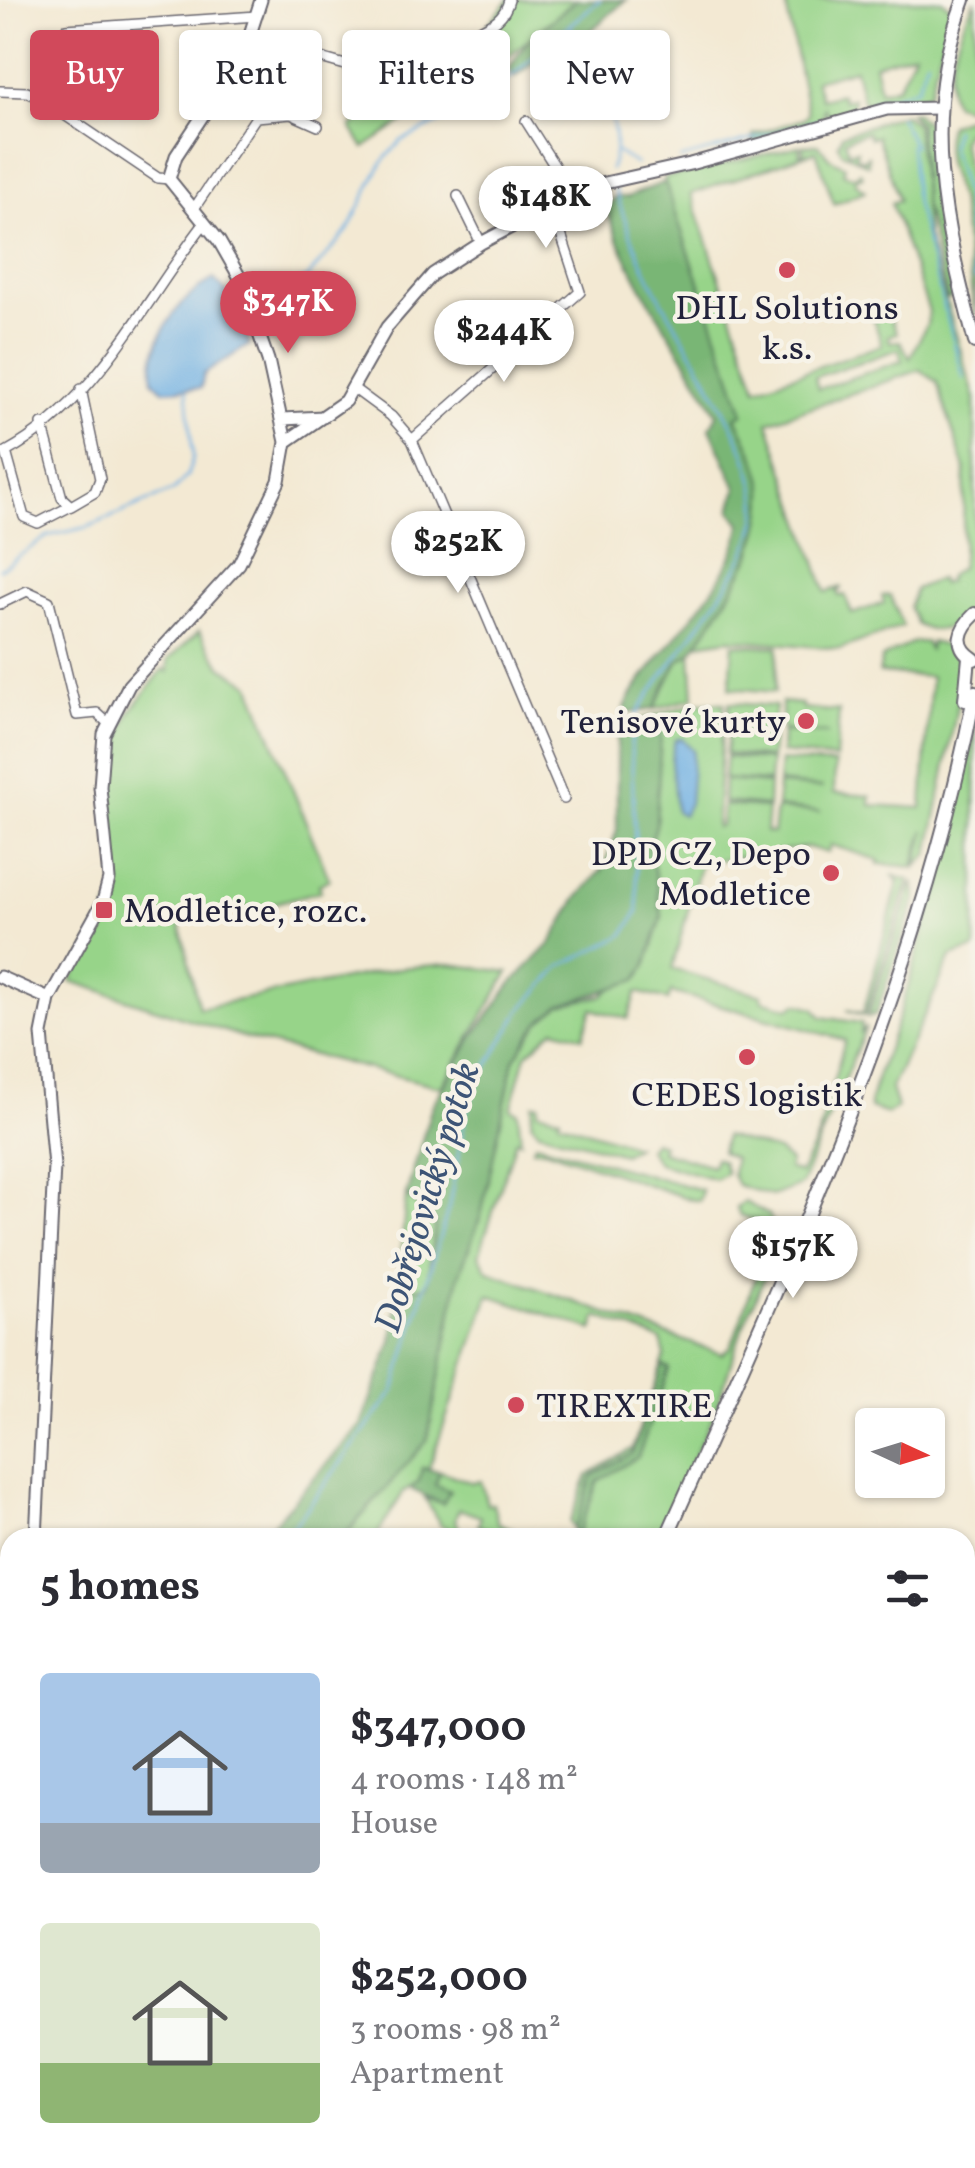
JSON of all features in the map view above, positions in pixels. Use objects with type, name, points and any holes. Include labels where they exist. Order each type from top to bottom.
[{"type":"main road","points":[[962,6],[939,108],[942,204],[975,342]]},
{"type":"main road","points":[[959,758],[972,658],[959,638],[974,616]]},
{"type":"main road","points":[[670,1528],[853,1107],[909,948],[975,692]]},
{"type":"street","points":[[252,30],[261,0]]},
{"type":"street","points":[[483,30],[496,24],[509,0]]},
{"type":"street","points":[[66,30],[256,16]]},
{"type":"street","points":[[0,91],[30,93]]},
{"type":"street","points":[[286,442],[324,418],[353,388],[387,327],[410,296],[451,260],[573,195],[624,175],[690,164],[887,109],[939,108]]},
{"type":"street","points":[[193,210],[256,118],[291,114],[318,126]]},
{"type":"street","points":[[36,1528],[54,1166],[42,1034],[49,999],[103,902],[109,879],[100,787],[108,723],[129,685],[240,564],[278,480],[286,442],[250,304],[230,258],[169,179],[158,178],[72,120]]},
{"type":"street","points":[[169,179],[176,156],[199,120]]},
{"type":"street","points":[[526,121],[573,195]]},
{"type":"street","points":[[458,196],[481,243]]},
{"type":"street","points":[[412,440],[580,292],[552,207]]},
{"type":"street","points":[[81,389],[100,479],[95,492],[38,522],[30,522],[20,509],[6,452],[81,389],[124,340],[204,224]]},
{"type":"street","points":[[353,388],[391,416],[412,440],[564,799]]},
{"type":"street","points":[[283,419],[324,418]]},
{"type":"street","points":[[42,424],[62,498],[71,506]]},
{"type":"street","points":[[0,604],[27,591],[49,601],[77,715],[97,713],[108,723]]},
{"type":"street","points":[[0,977],[49,999]]},
{"type":"green space","points":[[509,0],[576,0],[540,30],[530,30],[530,38],[510,55],[510,30],[483,30]]},
{"type":"green space","points":[[576,0],[626,0],[592,30],[540,30]]},
{"type":"green space","points":[[785,0],[942,0],[952,8],[929,92],[918,99],[870,107],[862,99],[855,69],[815,80],[821,99],[841,94],[843,101],[853,98],[851,113],[830,121],[824,108],[822,123],[754,143],[753,135],[804,119],[808,113]],"holes":[[[915,52],[898,86],[880,91],[874,64]]]},
{"type":"green space","points":[[975,0],[975,111],[955,104],[949,80],[954,51]]},
{"type":"green space","points":[[529,39],[530,65],[514,77],[510,66]]},
{"type":"green space","points":[[915,112],[928,125],[933,210],[955,297],[948,299],[924,202],[919,123],[909,113]]},
{"type":"green space","points":[[903,114],[916,124],[927,237],[975,399],[975,608],[956,624],[934,630],[917,625],[909,607],[915,589],[939,579],[941,584],[948,581],[947,577],[960,568],[962,557],[965,469],[937,382],[920,370],[768,422],[826,592],[842,587],[837,592],[839,596],[845,595],[852,614],[884,603],[882,596],[890,595],[903,626],[840,649],[729,639],[697,644],[751,556],[764,487],[736,416],[744,413],[704,306],[664,178],[799,146],[800,155],[804,153],[802,146],[818,144],[829,158],[845,166],[843,173],[853,177],[860,172],[863,176],[856,178],[856,184],[865,191],[834,204],[816,151],[691,194],[757,388],[882,345],[873,317],[887,312],[897,333],[888,336],[890,342],[900,341],[910,358],[927,324],[929,311],[891,203],[899,200],[877,136],[870,138],[867,132],[845,140],[849,153],[857,150],[856,157],[863,160],[868,156],[868,165],[842,152],[838,145],[842,135]],"holes":[[[899,349],[902,361],[818,389],[815,377]]]},
{"type":"green space","points":[[965,118],[975,122],[975,135],[967,130],[961,140],[975,205],[975,316],[960,201],[946,154],[949,125]]},
{"type":"green space","points":[[362,120],[406,120],[364,148],[351,127]]},
{"type":"green space","points":[[665,182],[744,413],[736,417],[753,453],[764,491],[758,535],[750,556],[716,616],[691,653],[678,661],[654,709],[622,714],[645,676],[725,570],[741,524],[731,510],[737,488],[710,428],[717,414],[628,262],[606,207],[616,197],[627,197]]},
{"type":"green space","points":[[199,631],[221,666],[250,684],[329,879],[319,885],[321,891],[264,906],[178,914],[199,1008],[400,968],[449,964],[509,972],[441,1087],[246,1038],[71,981],[119,889],[110,793],[115,752],[130,712],[163,669],[168,672],[168,660]]},
{"type":"green space","points":[[914,642],[926,642],[929,649],[931,642],[955,648],[965,665],[929,854],[916,867],[925,830],[913,867],[878,864],[879,860],[831,845],[828,853],[808,847],[701,863],[672,969],[762,995],[762,1000],[790,1008],[797,1003],[815,1008],[822,1017],[862,1023],[861,1032],[866,1027],[801,1185],[772,1196],[737,1185],[732,1175],[734,1158],[721,1152],[725,1136],[778,1151],[790,1162],[788,1169],[800,1173],[818,1137],[845,1040],[671,992],[668,1000],[637,992],[628,1019],[592,1009],[583,1037],[554,1029],[526,1055],[511,1109],[518,1112],[521,1141],[516,1140],[479,1255],[488,1271],[722,1354],[731,1347],[769,1240],[762,1223],[740,1215],[736,1207],[745,1202],[769,1215],[776,1230],[777,1248],[742,1329],[714,1415],[660,1528],[573,1528],[570,1522],[588,1475],[633,1448],[665,1356],[661,1340],[598,1316],[593,1330],[489,1295],[429,1468],[422,1468],[419,1482],[403,1493],[382,1528],[352,1528],[427,1440],[459,1275],[481,1215],[514,1060],[539,1022],[561,1005],[601,996],[646,966],[662,917],[650,845],[656,826],[646,725],[627,723],[698,703],[724,703],[716,827],[721,826],[723,805],[768,808],[766,832],[773,833],[776,809],[821,812],[777,807],[778,785],[823,788],[778,783],[780,761],[835,764],[834,793],[870,796],[870,805],[922,808],[931,677],[879,673],[882,658]]},
{"type":"green space","points":[[733,644],[778,647],[775,692],[730,688]]},
{"type":"green space","points":[[691,653],[694,698],[654,709],[678,661]]},
{"type":"green space","points":[[782,702],[802,704],[802,709],[839,711],[836,759],[781,753],[782,732],[828,734],[782,730]]},
{"type":"green space","points":[[729,703],[775,706],[773,734],[728,731]]},
{"type":"green space","points":[[627,723],[656,727],[661,735],[656,826],[650,845],[662,917],[646,966],[637,980],[561,1005],[539,1022],[514,1060],[481,1215],[459,1275],[427,1441],[351,1528],[269,1528],[361,1425],[392,1341],[398,1290],[427,1286],[435,1223],[406,1195],[432,1106],[471,1040],[511,984],[551,943],[576,900],[604,867],[617,830],[617,737]]},
{"type":"green space","points":[[975,727],[975,949],[951,957],[891,1088],[897,1108],[887,1114],[870,1108],[870,1101],[921,942]]},
{"type":"green space","points":[[728,733],[773,736],[771,758],[726,754]]},
{"type":"green space","points":[[726,757],[771,760],[769,782],[724,779]]},
{"type":"green space","points":[[724,780],[769,784],[768,806],[723,802]]},
{"type":"green space","points":[[892,875],[909,880],[865,1016],[847,1010],[863,1013],[899,881]]},
{"type":"green space","points":[[913,882],[916,899],[876,1014],[868,1017]]},
{"type":"green space","points":[[533,1104],[539,1104],[538,1111],[560,1117],[559,1121],[636,1146],[623,1154],[539,1131],[531,1122]]},
{"type":"green space","points":[[653,1141],[663,1144],[661,1151],[712,1166],[715,1158],[722,1161],[726,1173],[715,1179],[658,1163],[648,1149]]},
{"type":"green space","points":[[535,1143],[702,1190],[699,1201],[545,1149],[533,1149]]},
{"type":"green space","points":[[406,1195],[435,1223],[427,1286],[398,1290]]},
{"type":"green space","points":[[662,1365],[669,1369],[638,1457],[598,1481],[580,1528],[574,1528],[592,1476],[632,1453]]},
{"type":"green space","points":[[422,1468],[440,1471],[435,1485],[450,1491],[443,1504],[410,1489],[419,1481]]},
{"type":"green space","points":[[440,1471],[473,1483],[481,1481],[487,1504],[493,1504],[498,1523],[510,1528],[478,1526],[481,1517],[459,1509],[455,1519],[459,1528],[441,1526],[425,1498],[443,1503],[450,1491],[435,1485]]},
{"type":"water","points":[[214,279],[241,307],[249,345],[204,374],[201,388],[163,390],[153,381],[161,335],[189,297]]},
{"type":"water","points":[[682,738],[693,751],[689,803],[683,815],[676,811],[671,760],[675,740]]},
{"type":"waterway","name":"Dobřejovický potok","points":[[600,0],[573,22],[567,39],[605,101],[611,118],[615,152],[610,170]]},
{"type":"waterway","points":[[251,303],[307,278],[348,230],[382,163],[401,141],[482,102],[573,22]]},
{"type":"waterway","points":[[885,99],[917,88],[927,59]]},
{"type":"waterway","points":[[870,103],[882,99]]},
{"type":"waterway","points":[[829,118],[845,113]]},
{"type":"waterway","points":[[899,116],[914,146]]},
{"type":"waterway","points":[[680,159],[818,121]]},
{"type":"waterway","points":[[955,129],[950,146],[965,194],[974,280]]},
{"type":"waterway","points":[[910,145],[915,200],[964,379]]},
{"type":"waterway","points":[[617,152],[636,164]]},
{"type":"waterway","name":"Dobřejovický potok","points":[[615,189],[646,269],[736,433],[756,495],[756,521],[736,569],[637,715]]},
{"type":"waterway","points":[[0,569],[48,536],[88,527],[174,490],[187,476],[193,457],[187,391]]},
{"type":"waterway","name":"Dobřejovický potok","points":[[292,1528],[394,1391],[449,1206],[466,1111],[479,1080],[521,1010],[561,966],[624,935],[638,911],[631,744],[636,719]]},
{"type":"place","name":"DHL Solutions k.s.","points":[[787,270]]},
{"type":"place","name":"Tenisové kurty","points":[[806,721]]},
{"type":"place","name":"DPD CZ, Depo Modletice","points":[[831,873]]},
{"type":"place","name":"Modletice, rozc.","points":[[104,910]]},
{"type":"place","name":"CEDES logistik","points":[[747,1057]]},
{"type":"place","name":"TIREXTIRE","points":[[516,1405]]}]
